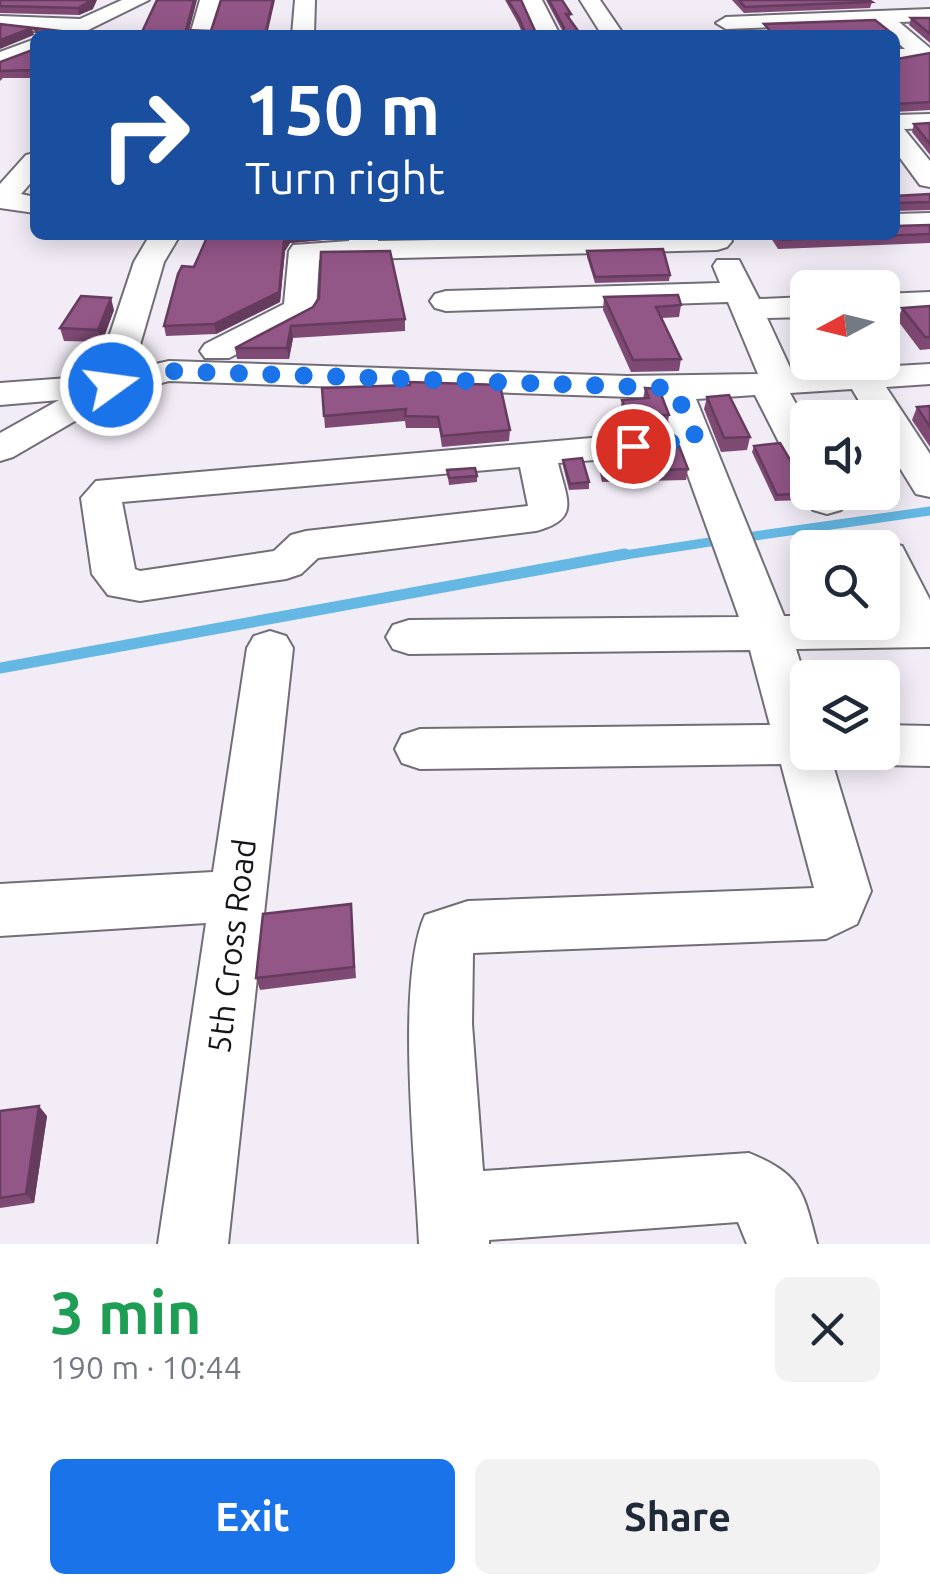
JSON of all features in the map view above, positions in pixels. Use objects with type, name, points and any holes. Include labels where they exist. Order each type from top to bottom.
[{"type":"street","points":[[10,23],[42,0]]},
{"type":"street","points":[[72,30],[109,5],[139,0]]},
{"type":"street","points":[[148,26],[153,0]]},
{"type":"street","points":[[202,30],[210,0]]},
{"type":"street","points":[[303,30],[305,0]]},
{"type":"street","points":[[532,0],[547,30]]},
{"type":"street","points":[[590,0],[610,30]]},
{"type":"street","points":[[708,7],[732,29],[930,15]]},
{"type":"street","points":[[879,16],[896,30]]},
{"type":"street","points":[[10,23],[84,25]]},
{"type":"street","points":[[900,34],[924,54],[900,56]]},
{"type":"street","points":[[900,122],[930,121]]},
{"type":"street","points":[[26,212],[2,200],[30,167]]},
{"type":"street","points":[[900,223],[930,222]]},
{"type":"street","points":[[0,449],[111,385],[148,262],[163,240]]},
{"type":"street","points":[[216,351],[300,309],[304,251],[364,243],[576,240]]},
{"type":"street","points":[[718,240],[790,420]]},
{"type":"street","points":[[446,301],[742,300],[790,305]]},
{"type":"street","points":[[900,303],[930,302]]},
{"type":"street","points":[[0,394],[111,385],[169,371],[674,388],[827,380]]},
{"type":"street","points":[[900,376],[930,374]]},
{"type":"street","points":[[864,380],[930,485]]},
{"type":"street","points":[[674,388],[745,565],[790,705]]},
{"type":"street","points":[[536,454],[548,506],[546,514],[536,518],[306,544],[286,564],[140,586],[122,584],[114,574],[101,498],[110,490],[697,440]]},
{"type":"street","points":[[410,638],[926,631],[900,582]]},
{"type":"street","name":"5th Cross Road","points":[[194,1244],[270,648]]},
{"type":"street","points":[[420,749],[790,744]]},
{"type":"street","points":[[900,745],[930,746]]},
{"type":"street","points":[[782,1244],[773,1206],[750,1186],[452,1226],[440,966],[445,934],[468,927],[826,912],[837,906],[843,892],[809,770]]},
{"type":"street","points":[[0,910],[239,896]]},
{"type":"building","points":[[0,0],[92,0],[78,8],[0,6]]},
{"type":"building","points":[[157,0],[194,0],[186,30],[143,30]]},
{"type":"building","points":[[221,0],[273,0],[266,30],[211,30]]},
{"type":"building","points":[[508,0],[521,0],[535,30],[524,30]]},
{"type":"building","points":[[549,0],[562,0],[571,14],[566,14],[577,30],[564,30]]},
{"type":"building","points":[[739,0],[869,0],[872,2],[745,7]]},
{"type":"building","points":[[911,18],[930,18],[930,34]]},
{"type":"building","points":[[875,20],[888,30],[769,30],[764,24]]},
{"type":"building","points":[[0,24],[52,30],[32,28],[0,40]]},
{"type":"building","points":[[30,51],[30,70],[0,71],[0,62]]},
{"type":"building","points":[[930,53],[930,102],[900,104],[900,58]]},
{"type":"building","points":[[930,123],[930,144],[914,124]]},
{"type":"building","points":[[930,194],[930,202],[900,203],[900,196]]},
{"type":"building","points":[[930,225],[930,234],[900,235],[900,226]]},
{"type":"building","points":[[206,240],[285,240],[279,292],[214,324],[164,326],[182,266],[194,267]]},
{"type":"building","points":[[663,249],[670,275],[595,277],[587,251]]},
{"type":"building","points":[[390,251],[405,319],[291,326],[287,348],[235,348],[313,307],[319,298],[321,252]]},
{"type":"building","points":[[678,295],[681,305],[656,307],[681,359],[633,360],[604,297]]},
{"type":"building","points":[[81,296],[111,298],[98,330],[60,328]]},
{"type":"building","points":[[930,306],[930,337],[925,337],[902,308]]},
{"type":"building","points":[[410,382],[500,385],[510,430],[442,436],[438,417],[405,416],[406,409],[324,416],[322,388]]},
{"type":"building","points":[[645,388],[659,389],[669,415],[629,418],[622,400],[649,398]]},
{"type":"building","points":[[729,395],[750,437],[724,438],[707,397]]},
{"type":"building","points":[[930,406],[930,427],[917,407]]},
{"type":"building","points":[[780,443],[790,460],[790,494],[777,495],[754,446]]},
{"type":"building","points":[[679,446],[688,469],[604,472],[599,453]]},
{"type":"building","points":[[582,458],[589,482],[570,484],[563,460]]},
{"type":"building","points":[[475,468],[477,476],[449,478],[447,470]]},
{"type":"building","points":[[351,904],[354,967],[256,978],[263,914]]},
{"type":"building","points":[[39,1106],[26,1194],[0,1198],[0,1111]]},
{"type":"waterway","points":[[740,538],[930,511]]},
{"type":"waterway","points":[[612,557],[723,540]]},
{"type":"waterway","points":[[0,668],[625,554]]},
{"type":"route","points":[[111,385],[169,371],[674,388],[697,440],[633,446]]}]
